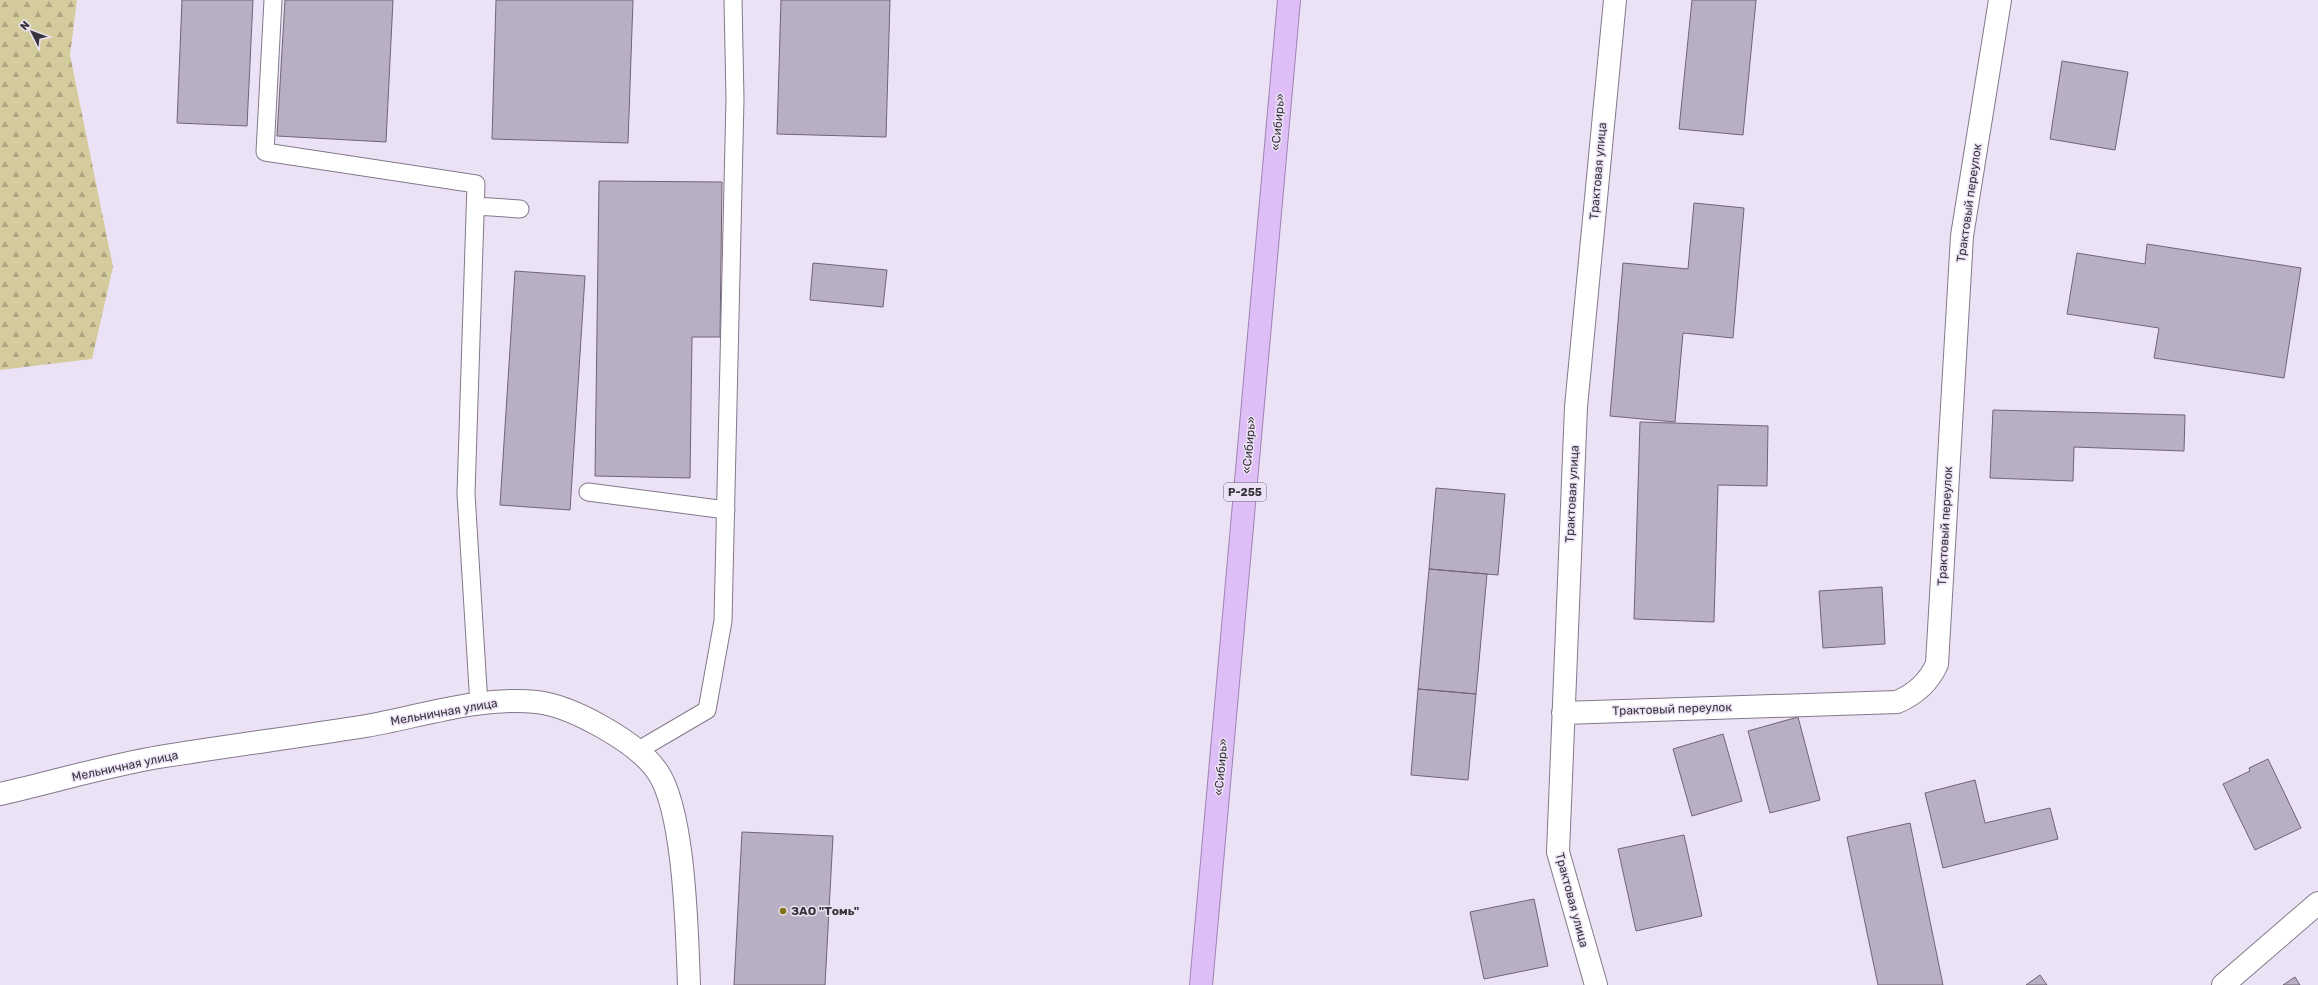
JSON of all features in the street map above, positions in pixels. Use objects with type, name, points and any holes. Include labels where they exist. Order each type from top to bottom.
[{"type":"highway","name":"«Сибирь»","points":[[1201,985],[1288,0]]},
{"type":"street","name":"Трактовая улица","points":[[1596,985],[1558,852],[1576,407],[1615,0]]},
{"type":"street","name":"Трактовый переулок","points":[[1563,713],[1897,702],[1911,696],[1933,674],[1938,664],[1962,236],[2000,0]]},
{"type":"street","name":"Мельничная улица","points":[[0,794],[157,758],[367,726],[479,704],[493,702],[538,702],[574,714],[607,729],[638,751],[658,772],[671,804],[678,839],[688,985]]},
{"type":"street","points":[[2223,985],[2318,902]]},
{"type":"lane","points":[[273,0],[265,152],[476,184],[466,494],[479,704]]},
{"type":"lane","points":[[638,751],[707,710],[723,621],[735,99],[732,0]]},
{"type":"lane","points":[[476,206],[520,209]]},
{"type":"lane","points":[[588,492],[726,510]]},
{"type":"green space","points":[[0,0],[77,0],[70,55],[113,267],[92,359],[0,370]]},
{"type":"building","points":[[182,0],[253,0],[247,126],[177,123]]},
{"type":"building","points":[[285,0],[393,0],[386,142],[277,136]]},
{"type":"building","points":[[496,0],[633,0],[628,143],[492,139]]},
{"type":"building","points":[[781,0],[890,0],[886,137],[777,134]]},
{"type":"building","points":[[1692,0],[1756,0],[1743,135],[1679,129]]},
{"type":"building","points":[[2062,61],[2128,72],[2115,150],[2050,139]]},
{"type":"building","points":[[599,181],[722,182],[720,337],[692,337],[690,478],[595,476]]},
{"type":"building","points":[[1694,203],[1744,208],[1733,338],[1683,333],[1675,422],[1610,416],[1623,263],[1688,269]]},
{"type":"building","points":[[2147,244],[2301,268],[2284,378],[2154,358],[2159,328],[2067,314],[2077,253],[2145,264]]},
{"type":"building","points":[[813,263],[887,270],[883,307],[810,300]]},
{"type":"building","points":[[515,271],[585,276],[570,510],[500,505]]},
{"type":"building","points":[[1993,410],[2185,415],[2184,451],[2074,447],[2073,481],[1990,478]]},
{"type":"building","points":[[1640,422],[1768,426],[1767,486],[1718,485],[1714,622],[1634,619]]},
{"type":"building","points":[[1436,488],[1505,494],[1498,575],[1429,569]]},
{"type":"building","points":[[1429,569],[1487,574],[1476,694],[1418,689]]},
{"type":"building","points":[[1882,587],[1885,644],[1823,648],[1819,591]]},
{"type":"building","points":[[1418,689],[1476,694],[1468,780],[1411,775]]},
{"type":"building","points":[[1798,717],[1820,800],[1770,813],[1748,731]]},
{"type":"building","points":[[1723,734],[1742,801],[1692,816],[1673,749]]},
{"type":"building","points":[[2268,759],[2301,828],[2255,850],[2223,784],[2250,771],[2249,768]]},
{"type":"building","points":[[1975,780],[1985,823],[2050,808],[2058,839],[1943,868],[1925,793]]},
{"type":"building","points":[[1910,823],[1943,985],[1878,985],[1847,837]]},
{"type":"building","name":"ЗАО \"Томь\"","points":[[742,832],[833,836],[825,985],[734,985]]},
{"type":"building","points":[[1684,835],[1702,916],[1636,931],[1618,849]]},
{"type":"building","points":[[1534,899],[1548,966],[1484,979],[1470,912]]},
{"type":"building","points":[[2040,975],[2047,985],[2026,985]]},
{"type":"building","points":[[2295,977],[2300,985],[2283,985]]},
{"type":"place","name":"ЗАО \"Томь\"","points":[[783,911]]}]
